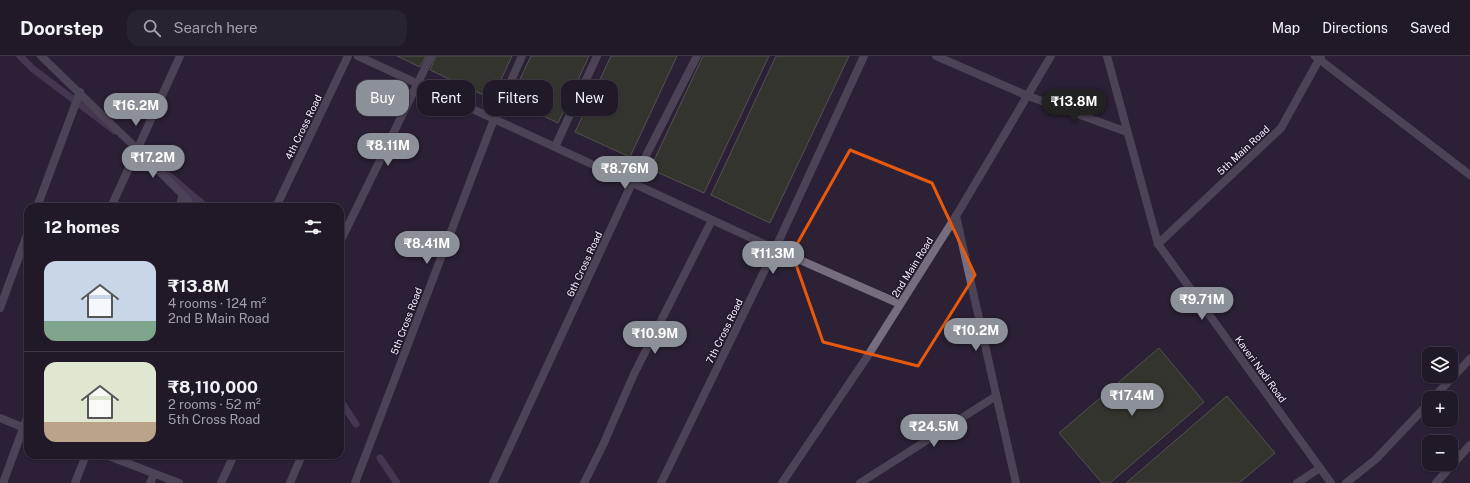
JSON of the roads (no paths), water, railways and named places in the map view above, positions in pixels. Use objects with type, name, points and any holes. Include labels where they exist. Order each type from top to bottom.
[{"type":"street","points":[[41,56],[137,149],[190,203]]},
{"type":"street","points":[[113,203],[180,56]]},
{"type":"street","name":"4th Cross Road","points":[[278,203],[348,56]]},
{"type":"street","points":[[358,56],[417,84]]},
{"type":"street","points":[[420,80],[431,56]]},
{"type":"street","name":"5th Cross Road","points":[[355,483],[494,119],[522,56]]},
{"type":"street","points":[[555,147],[597,56]]},
{"type":"street","name":"6th Cross Road","points":[[493,483],[632,183],[697,56]]},
{"type":"street","name":"7th Cross Road","points":[[661,483],[774,249],[864,56]]},
{"type":"street","points":[[936,56],[1028,96],[1127,132]]},
{"type":"street","name":"2nd Main Road","points":[[782,483],[867,357],[956,216],[1051,56]]},
{"type":"street","name":"Kaveri Nadi Road","points":[[1107,56],[1158,244],[1331,483]]},
{"type":"street","points":[[1319,57],[1470,175]]},
{"type":"street","name":"5th Main Road","points":[[1158,244],[1281,128],[1319,57]]},
{"type":"street","points":[[344,234],[417,86]]},
{"type":"street","points":[[38,203],[79,93]]},
{"type":"street","points":[[475,110],[774,249],[900,304]]},
{"type":"street","points":[[180,203],[183,195]]},
{"type":"street","points":[[956,216],[1016,483]]},
{"type":"street","points":[[584,483],[634,374],[712,220]]},
{"type":"street","points":[[0,308],[24,243]]},
{"type":"street","points":[[1440,391],[1470,359]]},
{"type":"street","points":[[860,483],[996,396]]},
{"type":"street","points":[[1346,483],[1376,459],[1422,410]]},
{"type":"street","points":[[0,418],[24,428]]},
{"type":"street","points":[[3,483],[24,434]]},
{"type":"street","points":[[1436,483],[1470,445]]},
{"type":"street","points":[[75,483],[84,459]]},
{"type":"street","points":[[116,459],[179,483]]},
{"type":"street","points":[[221,483],[232,459]]},
{"type":"street","points":[[290,483],[300,459]]},
{"type":"street","points":[[1297,483],[1320,468]]},
{"type":"street","points":[[150,483],[154,474]]},
{"type":"waterway","points":[[20,56],[33,69],[115,131]]},
{"type":"waterway","points":[[166,173],[201,203]]},
{"type":"waterway","points":[[344,406],[356,424]]},
{"type":"waterway","points":[[380,458],[397,483]]}]
